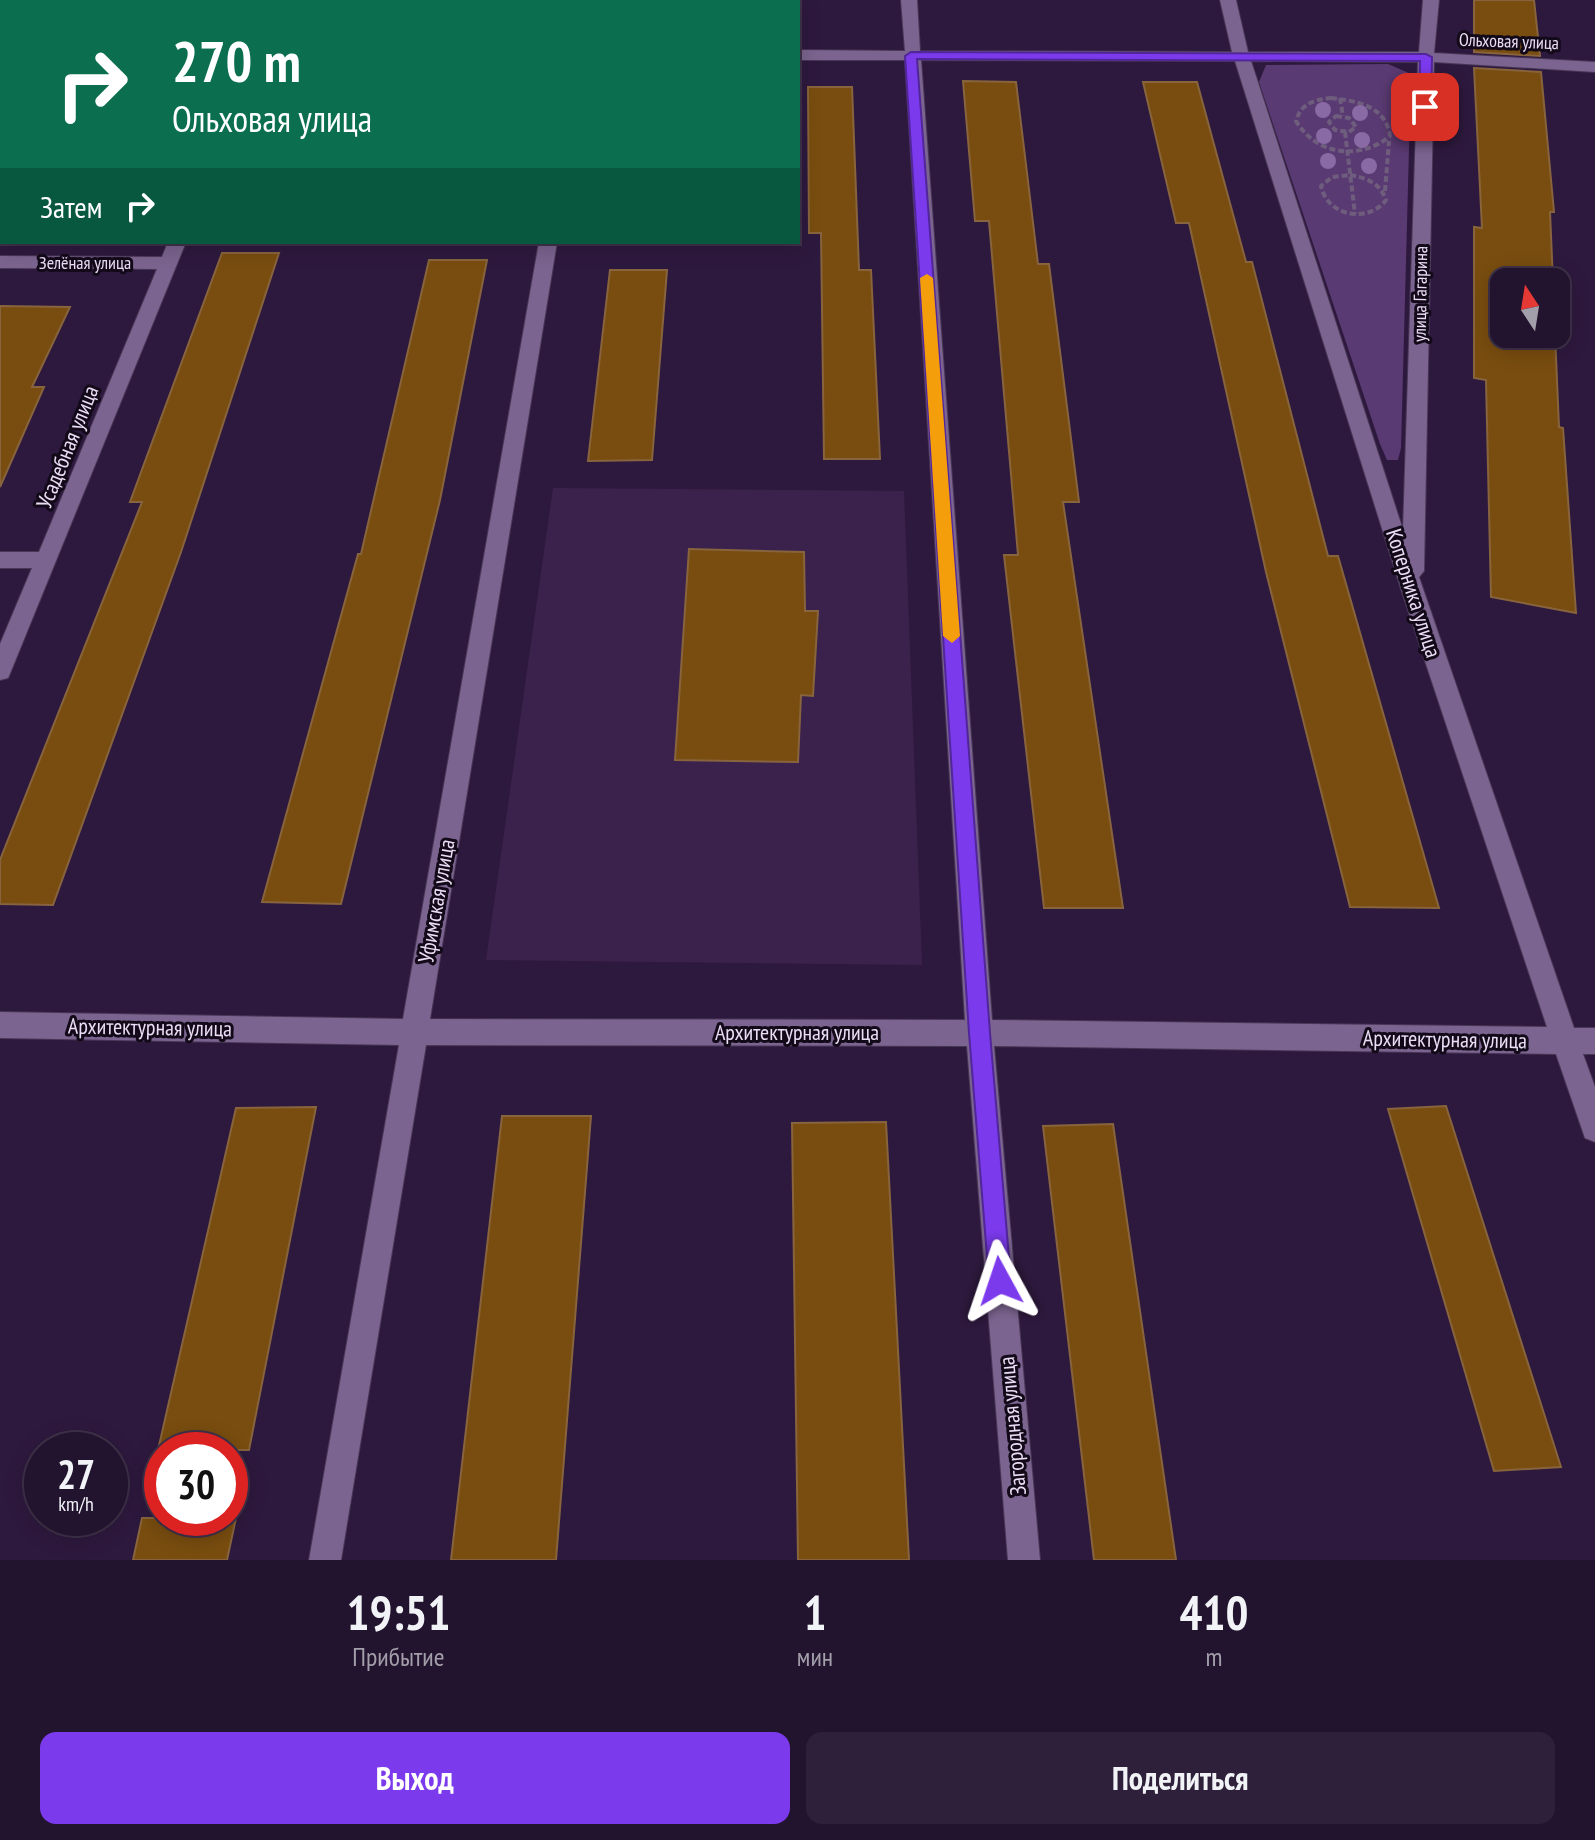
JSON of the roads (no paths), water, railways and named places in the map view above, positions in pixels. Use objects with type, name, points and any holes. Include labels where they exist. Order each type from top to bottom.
[{"type":"street","name":"Загородная улица","points":[[909,0],[979,1033],[1024,1560]]},
{"type":"street","name":"Коперника улица","points":[[1228,0],[1241,56],[1412,589],[1568,1041],[1595,1128]]},
{"type":"street","name":"улица Гагарина","points":[[1412,589],[1426,57],[1431,0]]},
{"type":"street","name":"Ольховая улица","points":[[800,55],[1426,57],[1595,67]]},
{"type":"street","name":"Усадебная улица","points":[[0,671],[176,244]]},
{"type":"street","name":"Уфимская улица","points":[[325,1560],[548,244]]},
{"type":"street","name":"Зелёная улица","points":[[0,262],[169,263]]},
{"type":"street","points":[[0,560],[47,560]]},
{"type":"street","name":"Архитектурная улица","points":[[0,1025],[414,1032],[979,1033],[1595,1041]]}]
